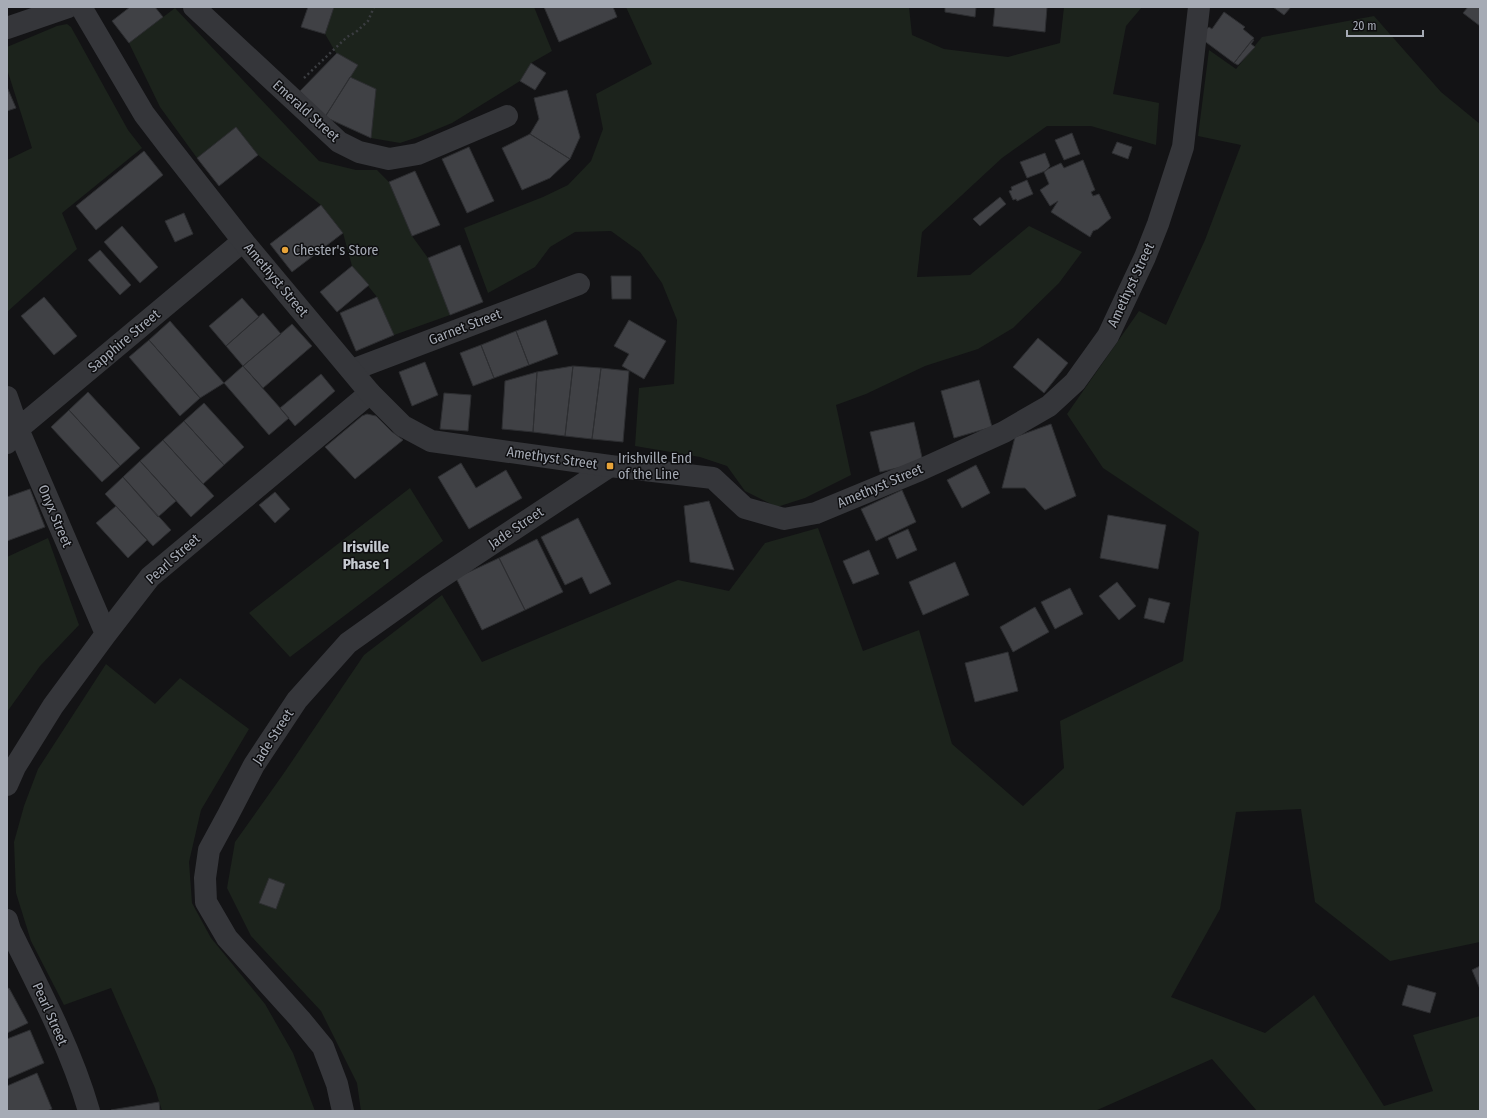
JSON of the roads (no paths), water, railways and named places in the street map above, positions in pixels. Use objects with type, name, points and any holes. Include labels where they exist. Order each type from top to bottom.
[{"type":"street","points":[[7,28],[68,7]]},
{"type":"street","name":"Amethyst Street","points":[[81,7],[144,114],[243,241],[370,393],[403,426],[431,441],[610,466],[712,478],[745,508],[784,519],[816,513],[920,470],[1004,432],[1049,406],[1075,382],[1108,336],[1145,257],[1158,224],[1183,147],[1199,7]]},
{"type":"street","name":"Emerald Street","points":[[194,7],[339,142],[359,152],[389,159],[418,154],[507,116]]},
{"type":"street","name":"Sapphire Street","points":[[13,436],[243,241]]},
{"type":"street","name":"Garnet Street","points":[[352,370],[579,284]]},
{"type":"street","name":"Pearl Street","points":[[7,785],[15,768],[53,706],[150,577],[370,393]]},
{"type":"street","name":"Onyx Street","points":[[7,397],[13,436],[106,634]]},
{"type":"street","name":"Jade Street","points":[[343,1111],[337,1084],[323,1048],[300,1019],[227,938],[206,902],[205,878],[209,850],[254,765],[297,700],[348,643],[428,586],[610,466]]},
{"type":"street","name":"Pearl Street","points":[[7,920],[10,930],[48,1007],[89,1111]]},
{"type":"place","name":"Chester's Store","points":[[285,250]]},
{"type":"place","name":"Irishville End of the Line","points":[[610,466]]},
{"type":"district","name":"Irisville Phase 1","points":[[366,556]]}]
